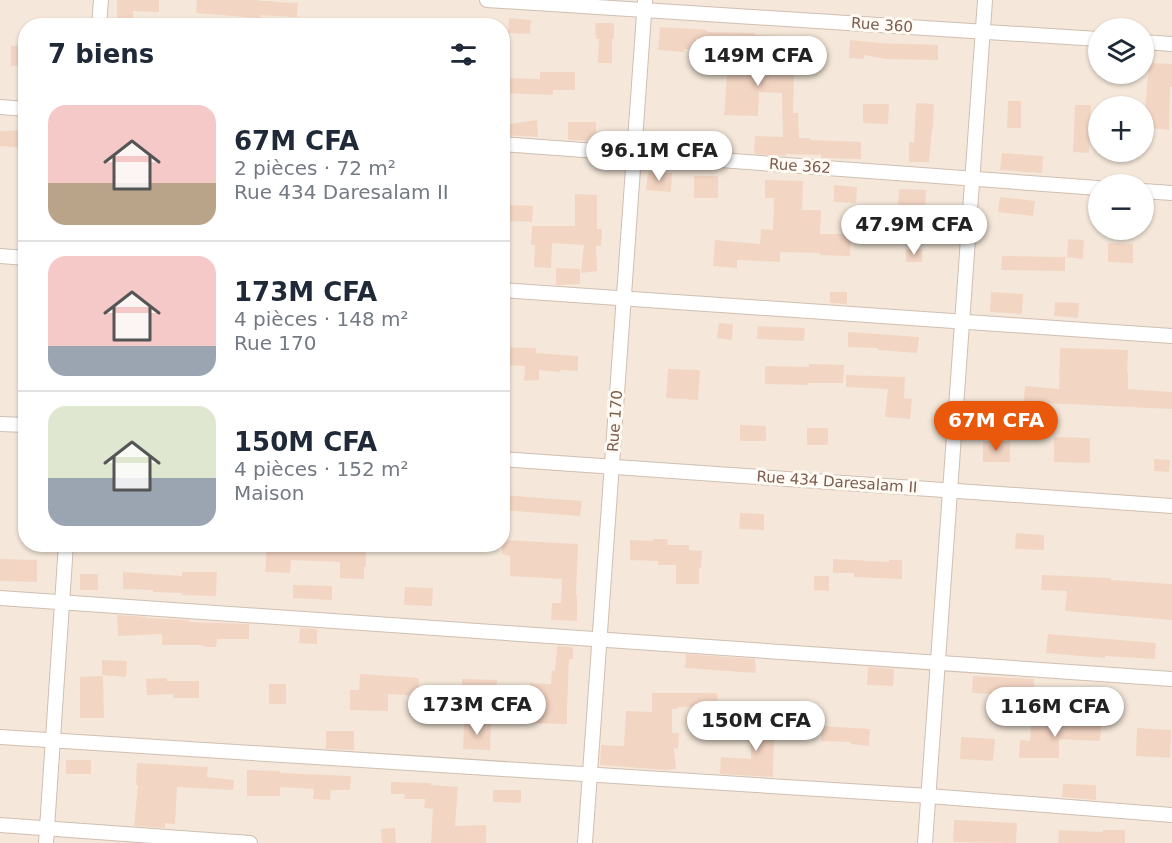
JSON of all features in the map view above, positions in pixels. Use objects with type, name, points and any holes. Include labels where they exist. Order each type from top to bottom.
[{"type":"street","points":[[100,18],[101,0]]},
{"type":"street","name":"Rue 360","points":[[487,0],[644,4],[1088,38]]},
{"type":"street","points":[[925,843],[986,0]]},
{"type":"street","name":"Rue 170","points":[[585,843],[644,4]]},
{"type":"street","points":[[1154,43],[1172,44]]},
{"type":"street","points":[[0,107],[18,108]]},
{"type":"street","name":"Rue 362","points":[[510,145],[1088,187]]},
{"type":"street","points":[[1154,192],[1172,193]]},
{"type":"street","points":[[0,256],[18,257]]},
{"type":"street","points":[[510,291],[1172,336]]},
{"type":"street","points":[[0,424],[18,425]]},
{"type":"street","name":"Rue 434 Daresalam II","points":[[510,460],[1172,506]]},
{"type":"street","points":[[46,836],[65,552]]},
{"type":"street","points":[[0,598],[1172,679]]},
{"type":"street","points":[[0,737],[928,796],[1172,815]]},
{"type":"street","points":[[0,825],[46,836],[250,843]]},
{"type":"shaded area","points":[[0,0],[1172,0],[1172,843],[0,843]]},
{"type":"building","points":[[117,0],[159,0],[159,12],[133,11],[133,18],[117,18]]},
{"type":"building","points":[[197,0],[259,0],[298,3],[297,17],[261,15],[260,18],[196,13]]},
{"type":"building","points":[[510,18],[531,20],[530,34],[510,33]]},
{"type":"building","points":[[595,23],[614,23],[612,63],[598,63],[599,39],[596,39]]},
{"type":"building","points":[[660,27],[789,36],[789,48],[776,48],[775,73],[794,74],[793,113],[798,113],[799,138],[861,142],[861,159],[821,158],[821,155],[754,154],[755,136],[783,137],[782,93],[759,92],[758,116],[724,115],[729,50],[684,49],[684,52],[658,50]]},
{"type":"building","points":[[850,40],[938,45],[938,60],[886,59],[864,55],[864,59],[849,58]]},
{"type":"building","points":[[11,46],[18,46],[18,66],[11,66]]},
{"type":"building","points":[[1154,63],[1172,64],[1169,130],[1154,128],[1154,96],[1146,96],[1147,84],[1154,84]]},
{"type":"building","points":[[540,72],[575,72],[575,90],[553,90],[553,95],[510,93],[510,78],[540,79]]},
{"type":"building","points":[[1008,101],[1021,101],[1021,128],[1007,128]]},
{"type":"building","points":[[916,103],[934,104],[929,162],[909,162],[909,142],[914,142]]},
{"type":"building","points":[[863,104],[889,104],[888,124],[863,123]]},
{"type":"building","points":[[1075,105],[1088,105],[1088,153],[1073,152]]},
{"type":"building","points":[[537,120],[538,137],[510,135],[510,124]]},
{"type":"building","points":[[568,122],[596,122],[596,141],[568,140]]},
{"type":"building","points":[[18,130],[18,147],[0,146],[0,131]]},
{"type":"building","points":[[1002,153],[1043,156],[1042,173],[1000,170]]},
{"type":"building","points":[[648,172],[672,173],[671,192],[646,190]]},
{"type":"building","points":[[694,176],[718,176],[718,198],[694,198]]},
{"type":"building","points":[[765,180],[803,181],[802,210],[821,210],[820,234],[851,234],[850,256],[780,252],[780,262],[737,260],[737,268],[713,266],[715,240],[760,244],[761,229],[773,230],[774,198],[765,198]]},
{"type":"building","points":[[834,185],[857,187],[856,203],[834,202]]},
{"type":"building","points":[[899,189],[926,190],[925,210],[898,209]]},
{"type":"building","points":[[575,194],[597,195],[597,229],[602,229],[601,246],[596,246],[597,271],[581,273],[584,245],[552,243],[551,268],[534,267],[535,245],[531,245],[532,226],[575,226]]},
{"type":"building","points":[[1000,197],[1035,201],[1033,216],[998,212]]},
{"type":"building","points":[[510,205],[533,206],[532,222],[510,221]]},
{"type":"building","points":[[1068,239],[1084,240],[1083,259],[1067,257]]},
{"type":"building","points":[[1108,243],[1133,244],[1133,263],[1108,262]]},
{"type":"building","points":[[906,249],[922,249],[922,262],[906,262]]},
{"type":"building","points":[[1002,256],[1065,257],[1065,271],[1001,270]]},
{"type":"building","points":[[556,268],[580,269],[580,284],[556,285]]},
{"type":"building","points":[[830,292],[847,292],[847,304],[830,303]]},
{"type":"building","points":[[991,292],[1023,294],[1022,314],[990,312]]},
{"type":"building","points":[[1055,302],[1079,303],[1078,318],[1054,316]]},
{"type":"building","points":[[719,323],[733,324],[732,340],[717,338]]},
{"type":"building","points":[[758,326],[805,328],[804,341],[757,339]]},
{"type":"building","points":[[848,332],[919,337],[917,353],[848,347]]},
{"type":"building","points":[[510,347],[536,348],[536,353],[578,356],[578,371],[539,370],[539,380],[524,381],[525,366],[510,365]]},
{"type":"building","points":[[1060,348],[1128,350],[1128,389],[1172,392],[1172,409],[1024,402],[1025,386],[1059,389]]},
{"type":"building","points":[[809,364],[844,365],[843,383],[765,384],[765,366],[809,367]]},
{"type":"building","points":[[668,369],[700,370],[698,400],[666,398]]},
{"type":"building","points":[[846,375],[905,377],[904,398],[912,399],[910,419],[885,417],[888,389],[846,387]]},
{"type":"building","points":[[740,425],[766,426],[766,441],[740,441]]},
{"type":"building","points":[[807,428],[828,428],[828,445],[807,445]]},
{"type":"building","points":[[1054,437],[1090,438],[1090,463],[1054,462]]},
{"type":"building","points":[[983,441],[1010,441],[1010,462],[983,462]]},
{"type":"building","points":[[1154,459],[1170,460],[1169,472],[1154,471]]},
{"type":"building","points":[[510,496],[582,501],[580,516],[510,511]]},
{"type":"building","points":[[740,513],[764,514],[764,530],[739,529]]},
{"type":"building","points":[[1016,533],[1044,535],[1044,550],[1015,549]]},
{"type":"building","points":[[653,539],[668,539],[667,545],[689,545],[689,550],[702,551],[699,584],[676,584],[676,565],[658,565],[658,561],[630,560],[630,540],[653,541]]},
{"type":"building","points":[[510,540],[578,544],[577,621],[551,620],[552,603],[561,603],[562,579],[510,576],[510,556],[502,552],[510,552]]},
{"type":"building","points":[[266,552],[366,552],[364,579],[340,578],[340,562],[291,560],[290,573],[265,572]]},
{"type":"building","points":[[0,559],[37,560],[37,582],[0,581]]},
{"type":"building","points":[[833,559],[889,562],[889,560],[902,560],[902,579],[854,577],[854,573],[833,573]]},
{"type":"building","points":[[123,572],[182,576],[182,572],[217,572],[216,596],[123,589]]},
{"type":"building","points":[[80,574],[98,574],[98,590],[80,590]]},
{"type":"building","points":[[1042,575],[1172,584],[1172,620],[1065,611],[1067,591],[1041,590]]},
{"type":"building","points":[[814,576],[829,576],[829,591],[814,590]]},
{"type":"building","points":[[293,585],[332,586],[332,600],[293,598]]},
{"type":"building","points":[[405,587],[433,588],[432,606],[404,605]]},
{"type":"building","points":[[117,615],[189,620],[189,622],[249,624],[249,639],[217,639],[216,647],[162,645],[162,634],[118,636]]},
{"type":"building","points":[[300,628],[317,629],[317,644],[299,643]]},
{"type":"building","points":[[1048,634],[1156,643],[1155,659],[1046,653]]},
{"type":"building","points":[[557,646],[573,647],[573,659],[569,659],[567,724],[524,723],[524,707],[528,707],[529,683],[551,684],[552,670],[555,671]]},
{"type":"building","points":[[686,654],[755,659],[756,673],[685,668]]},
{"type":"building","points":[[102,660],[127,661],[126,677],[102,675]]},
{"type":"building","points":[[868,667],[894,669],[893,686],[867,685]]},
{"type":"building","points":[[360,674],[419,678],[418,696],[388,694],[388,711],[350,710],[350,690],[359,690]]},
{"type":"building","points":[[103,676],[104,718],[80,718],[80,677]]},
{"type":"building","points":[[973,676],[1034,679],[1034,696],[972,693]]},
{"type":"building","points":[[167,678],[167,681],[199,681],[199,698],[173,698],[173,694],[147,695],[146,679]]},
{"type":"building","points":[[462,679],[497,680],[496,699],[462,698]]},
{"type":"building","points":[[269,684],[286,684],[286,704],[269,704]]},
{"type":"building","points":[[652,693],[717,693],[718,706],[672,709],[672,733],[679,733],[678,749],[674,748],[676,769],[600,765],[601,745],[624,746],[626,711],[652,712]]},
{"type":"building","points":[[751,718],[779,719],[778,736],[774,736],[773,777],[720,774],[721,757],[751,759]]},
{"type":"building","points":[[1031,721],[1101,724],[1100,741],[1059,739],[1059,758],[1019,758],[1020,740],[1030,741]]},
{"type":"building","points":[[464,723],[491,724],[490,750],[463,749]]},
{"type":"building","points":[[822,726],[870,729],[869,746],[851,744],[851,742],[821,741]]},
{"type":"building","points":[[1137,728],[1171,730],[1170,758],[1136,756]]},
{"type":"building","points":[[326,731],[354,731],[354,750],[326,749]]},
{"type":"building","points":[[961,737],[995,739],[993,761],[960,759]]},
{"type":"building","points":[[66,760],[91,760],[91,774],[66,774]]},
{"type":"building","points":[[137,763],[208,767],[207,777],[234,780],[233,790],[177,787],[175,824],[165,823],[165,828],[134,826],[138,785],[136,785]]},
{"type":"building","points":[[247,770],[351,776],[350,790],[331,790],[330,800],[313,799],[314,789],[280,787],[280,796],[247,796]]},
{"type":"building","points":[[391,782],[431,783],[431,785],[458,787],[455,826],[486,825],[486,843],[431,843],[433,809],[424,808],[425,799],[404,799],[405,794],[391,794]]},
{"type":"building","points":[[1063,784],[1096,785],[1096,800],[1062,797]]},
{"type":"building","points":[[493,790],[521,790],[521,803],[493,802]]},
{"type":"building","points":[[954,820],[1017,823],[1016,843],[953,842]]},
{"type":"building","points":[[395,828],[396,843],[382,843],[381,829]]},
{"type":"building","points":[[1059,830],[1103,832],[1103,830],[1125,830],[1125,843],[1058,843]]}]
